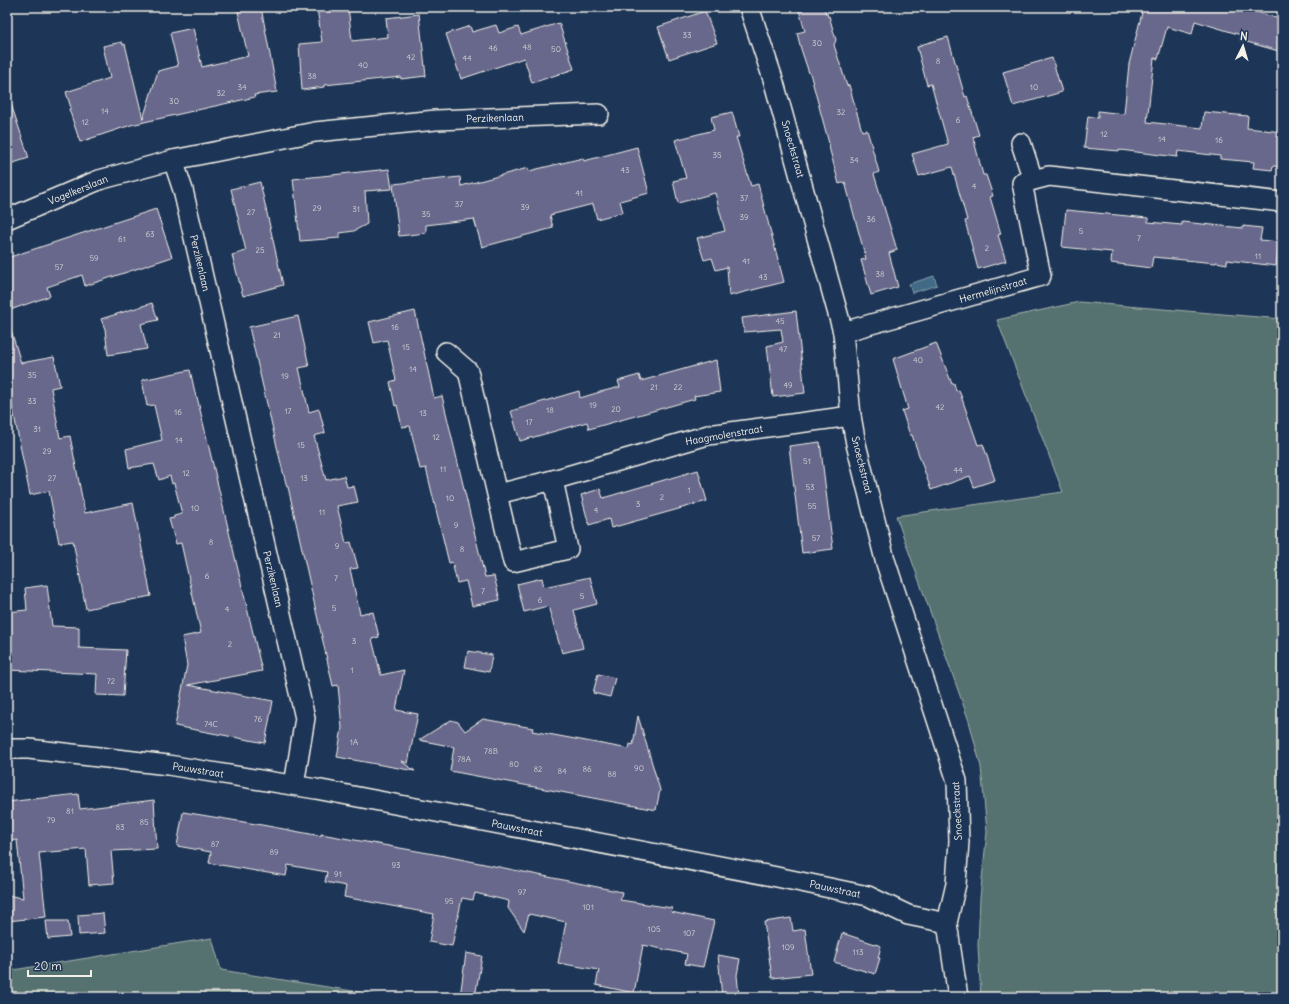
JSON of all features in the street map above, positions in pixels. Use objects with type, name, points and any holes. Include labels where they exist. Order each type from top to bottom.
[{"type":"street","name":"Snoeckstraat","points":[[749,7],[773,79],[843,332],[851,416],[856,444],[886,560],[957,781],[959,841],[956,884],[947,923]]},
{"type":"street","name":"Perzikenlaan","points":[[294,785],[305,718],[183,190],[173,160],[315,132],[436,120],[599,114]]},
{"type":"street","points":[[1021,143],[1033,180],[1049,176],[1282,202]]},
{"type":"street","name":"Vogelkerslaan","points":[[7,219],[99,180],[173,160]]},
{"type":"street","name":"Hermelijnstraat","points":[[843,332],[1041,276],[1022,183],[1033,180]]},
{"type":"street","points":[[446,352],[468,371],[513,562],[568,549],[553,480]]},
{"type":"street","name":"Haagmolenstraat","points":[[498,494],[553,480],[708,435],[851,416]]},
{"type":"street","name":"Pauwstraat","points":[[7,749],[28,749],[168,766],[294,785],[860,894],[868,896],[908,915],[947,923]]},
{"type":"street","points":[[947,923],[958,997]]},
{"type":"green space","points":[[1079,302],[1282,319],[1282,997],[981,997],[978,946],[980,898],[987,832],[981,767],[969,721],[896,516],[1063,492],[997,320]]},
{"type":"green space","points":[[212,938],[221,970],[390,997],[7,997],[7,971]]},
{"type":"water","points":[[934,276],[937,285],[912,293],[909,284]]},
{"type":"building","points":[[237,7],[261,7],[277,92],[254,95],[255,97],[131,125],[80,142],[69,109],[71,108],[66,92],[110,78],[103,46],[122,42],[123,45],[125,44],[143,119],[158,71],[178,66],[170,33],[193,28],[202,67],[248,56]]},
{"type":"building","points":[[348,7],[352,41],[388,37],[386,18],[419,14],[426,76],[401,79],[401,77],[324,85],[324,87],[302,90],[299,44],[322,42],[317,8]]},
{"type":"building","points":[[798,7],[824,7],[826,14],[827,13],[828,17],[829,16],[836,40],[834,45],[847,86],[849,85],[862,131],[867,130],[879,172],[874,174],[897,250],[889,253],[898,287],[871,295],[861,260],[866,259],[845,182],[839,184],[810,73],[801,49],[797,33],[805,31]]},
{"type":"building","points":[[1140,7],[1242,7],[1282,20],[1282,52],[1240,40],[1241,35],[1195,21],[1192,34],[1167,27],[1158,59],[1154,58],[1147,122],[1202,128],[1204,112],[1248,116],[1247,128],[1282,132],[1282,167],[1273,166],[1272,170],[1253,168],[1254,162],[1220,159],[1220,156],[1178,151],[1177,157],[1120,150],[1084,148],[1088,116],[1098,118],[1098,111],[1124,114],[1129,64],[1142,13],[1140,12]]},
{"type":"building","points":[[705,11],[717,43],[669,59],[658,27]]},
{"type":"building","points":[[559,23],[574,69],[532,83],[524,58],[461,79],[446,34],[470,26],[472,32],[496,25],[499,33],[518,27],[521,35]]},
{"type":"building","points":[[948,37],[965,97],[967,96],[979,135],[973,137],[983,175],[986,175],[993,196],[990,197],[1001,234],[998,235],[1006,261],[978,269],[965,221],[967,220],[952,167],[919,176],[912,154],[948,144],[931,84],[927,85],[917,47]]},
{"type":"building","points":[[1052,58],[1062,92],[1013,106],[1003,72]]},
{"type":"building","points":[[10,101],[29,158],[7,165],[7,102]]},
{"type":"building","points":[[732,112],[739,137],[736,137],[751,186],[758,184],[784,282],[729,296],[727,267],[716,270],[712,258],[704,260],[697,238],[725,231],[715,193],[678,203],[673,181],[686,178],[675,140],[714,130],[711,117]]},
{"type":"building","points":[[637,147],[649,193],[620,201],[623,212],[597,219],[593,204],[550,215],[553,228],[482,247],[474,219],[426,225],[426,233],[399,236],[393,184],[460,177],[461,186],[528,168],[529,171],[583,158],[584,161]]},
{"type":"building","points":[[389,169],[392,189],[365,191],[367,224],[354,231],[340,233],[340,238],[300,241],[293,179]]},
{"type":"building","points":[[260,182],[283,285],[243,296],[232,255],[246,251],[231,189]]},
{"type":"building","points":[[156,209],[172,257],[85,286],[82,275],[47,287],[50,296],[7,311],[7,258]]},
{"type":"building","points":[[1066,210],[1148,218],[1148,222],[1182,225],[1182,222],[1243,228],[1243,226],[1262,228],[1260,240],[1279,242],[1276,266],[1227,260],[1227,264],[1153,257],[1151,268],[1111,263],[1112,252],[1062,247]]},
{"type":"building","points":[[152,303],[158,320],[141,324],[147,349],[108,355],[105,329],[101,319]]},
{"type":"building","points":[[415,311],[434,398],[442,396],[485,577],[494,576],[500,600],[472,606],[466,581],[457,583],[452,562],[449,563],[426,468],[420,469],[410,426],[402,427],[397,405],[395,406],[390,382],[396,380],[387,340],[374,343],[369,322]]},
{"type":"building","points":[[796,311],[805,393],[773,397],[767,346],[783,342],[781,329],[744,332],[742,318]]},
{"type":"building","points":[[298,316],[309,366],[299,368],[309,412],[319,409],[325,432],[314,436],[326,480],[344,476],[347,487],[354,486],[358,502],[337,506],[346,543],[351,542],[358,568],[350,569],[360,614],[373,612],[379,637],[372,639],[381,675],[404,670],[396,710],[418,714],[408,763],[401,761],[415,771],[337,757],[342,728],[338,685],[333,686],[288,487],[282,468],[249,327]]},
{"type":"building","points":[[11,330],[21,363],[54,357],[60,386],[51,388],[60,438],[70,436],[85,513],[133,503],[151,596],[86,609],[73,541],[59,543],[49,491],[30,495],[7,380],[7,331]]},
{"type":"building","points":[[936,343],[952,384],[954,383],[956,391],[959,390],[978,445],[983,444],[995,480],[974,487],[970,476],[931,490],[902,411],[908,409],[893,359]]},
{"type":"building","points":[[716,360],[720,392],[694,396],[695,399],[589,429],[587,422],[520,441],[511,411],[579,391],[580,398],[620,387],[618,381],[639,375],[641,381]]},
{"type":"building","points":[[190,370],[262,671],[188,685],[273,701],[265,743],[175,726],[187,665],[182,637],[201,633],[181,543],[176,544],[169,519],[182,514],[174,483],[172,484],[170,476],[159,480],[154,464],[129,468],[126,449],[162,440],[154,405],[147,406],[142,380]]},
{"type":"building","points":[[820,442],[833,549],[802,553],[789,446]]},
{"type":"building","points":[[698,470],[707,501],[611,528],[609,519],[589,525],[581,495],[600,489],[603,498]]},
{"type":"building","points":[[590,577],[597,604],[574,610],[583,648],[562,653],[548,606],[524,612],[517,584],[542,578],[544,587]]},
{"type":"building","points":[[47,585],[52,626],[79,627],[79,648],[126,650],[123,696],[96,695],[97,674],[7,670],[7,612],[27,610],[25,588]]},
{"type":"building","points":[[468,651],[492,655],[489,672],[465,667]]},
{"type":"building","points":[[598,674],[615,678],[610,697],[593,693]]},
{"type":"building","points":[[638,716],[660,790],[656,810],[450,771],[454,747],[419,740],[451,720],[458,722],[465,731],[483,719],[533,728],[532,731],[629,749],[630,744],[633,745]]},
{"type":"building","points":[[78,794],[80,809],[154,800],[157,849],[111,851],[114,883],[89,885],[86,849],[39,853],[46,917],[7,921],[7,895],[23,898],[17,840],[7,841],[7,802]]},
{"type":"building","points":[[183,812],[445,856],[622,892],[620,900],[672,908],[671,912],[714,921],[703,967],[685,964],[687,954],[643,945],[634,993],[596,985],[599,970],[558,963],[566,922],[529,914],[524,931],[508,908],[509,901],[475,893],[473,900],[462,898],[452,946],[429,942],[434,914],[344,897],[346,886],[325,882],[327,872],[288,865],[286,876],[209,863],[211,852],[177,846]]},
{"type":"building","points":[[103,913],[105,933],[79,935],[78,915]]},
{"type":"building","points":[[791,918],[793,931],[805,929],[811,974],[772,978],[764,922]]},
{"type":"building","points":[[46,921],[68,921],[70,937],[48,939]]},
{"type":"building","points":[[842,933],[881,946],[878,958],[880,958],[875,974],[834,962]]},
{"type":"building","points":[[466,953],[482,956],[475,997],[460,997]]},
{"type":"building","points":[[718,955],[740,959],[737,975],[739,997],[722,997]]}]
